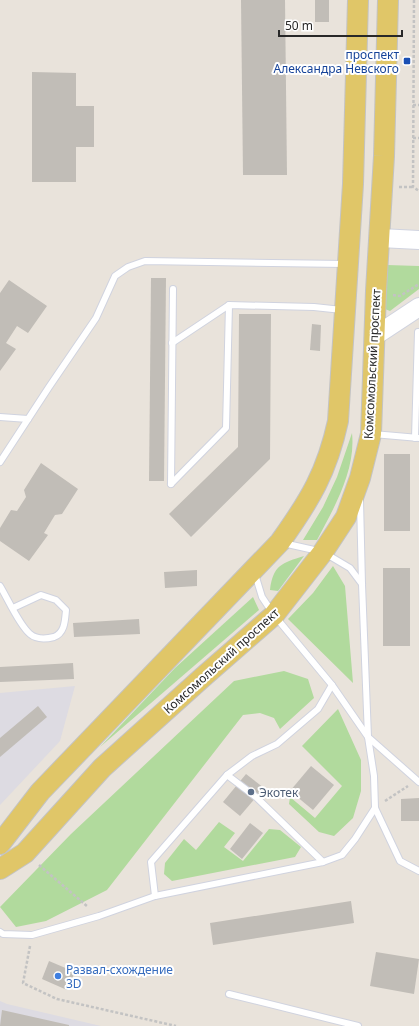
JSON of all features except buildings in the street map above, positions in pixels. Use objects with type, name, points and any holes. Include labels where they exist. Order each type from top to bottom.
[{"type":"main road","points":[[0,844],[40,792],[280,542],[302,511],[318,482],[332,450],[338,421],[351,236],[358,0]]},
{"type":"main road","name":"Комсомольский проспект","points":[[0,870],[25,853],[102,768],[203,676],[274,615],[324,552],[346,517],[360,478],[371,434],[384,156],[388,0]]},
{"type":"main road","points":[[351,236],[419,240]]},
{"type":"main road","points":[[375,336],[419,307]]},
{"type":"lane","points":[[0,462],[96,318],[115,276],[128,267],[145,261],[349,264]]},
{"type":"lane","points":[[173,289],[171,484],[226,428],[229,305]]},
{"type":"lane","points":[[172,343],[229,305],[314,307],[346,310]]},
{"type":"lane","points":[[371,434],[417,438],[418,332]]},
{"type":"lane","points":[[0,418],[28,419]]},
{"type":"lane","points":[[360,478],[362,584],[368,737],[374,776],[375,808],[400,861],[419,870]]},
{"type":"lane","points":[[280,542],[324,552],[350,568],[362,584]]},
{"type":"lane","points":[[254,570],[262,597],[274,615],[332,685],[368,737],[418,781]]},
{"type":"lane","points":[[0,586],[30,635],[44,640],[57,636],[65,624],[66,610],[56,600],[41,595],[14,608]]},
{"type":"lane","points":[[155,896],[150,862],[227,775],[252,756],[276,744],[318,709],[332,685]]},
{"type":"lane","points":[[227,775],[256,798],[323,862]]},
{"type":"lane","points":[[1,936],[32,935],[99,916],[155,896],[323,862],[342,855],[355,839],[375,808]]},
{"type":"lane","points":[[229,994],[358,1026]]},
{"type":"path","points":[[414,0],[412,188],[419,191]]},
{"type":"path","points":[[413,105],[419,106]]},
{"type":"path","points":[[413,138],[419,138]]},
{"type":"path","points":[[375,808],[418,781]]},
{"type":"path","points":[[25,853],[99,916]]},
{"type":"path","points":[[32,935],[23,983],[57,999],[176,1026]]},
{"type":"shaded area","points":[[75,686],[60,741],[0,805],[0,693]]},
{"type":"shaded area","points":[[0,1001],[7,1004],[101,1026],[0,1026]]},
{"type":"green space","points":[[387,265],[419,266],[419,289],[390,311],[380,307]]},
{"type":"green space","points":[[352,433],[351,461],[337,502],[317,540],[303,540],[323,507],[337,477]]},
{"type":"green space","points":[[304,556],[278,591],[270,590],[273,575],[280,566],[284,563]]},
{"type":"green space","points":[[333,566],[345,586],[353,683],[288,619],[313,593]]},
{"type":"green space","points":[[253,597],[259,610],[100,747],[175,668]]},
{"type":"green space","points":[[284,671],[308,679],[314,698],[280,729],[274,718],[260,713],[243,715],[107,890],[46,921],[16,927],[0,907],[71,834],[234,681]]},
{"type":"green space","points":[[338,709],[361,760],[361,791],[353,818],[334,836],[319,832],[289,804],[290,797],[315,818],[342,786],[302,746]]},
{"type":"green space","points":[[219,822],[235,833],[224,847],[243,861],[269,829],[280,830],[301,847],[295,857],[172,881],[164,874],[165,863],[184,839],[196,850]]},
{"type":"place","name":"проспект Александра Невского","points":[[407,61]]},
{"type":"place","name":"Экотек","points":[[251,792]]},
{"type":"place","name":"Развал-схождение 3D","points":[[58,976]]}]
